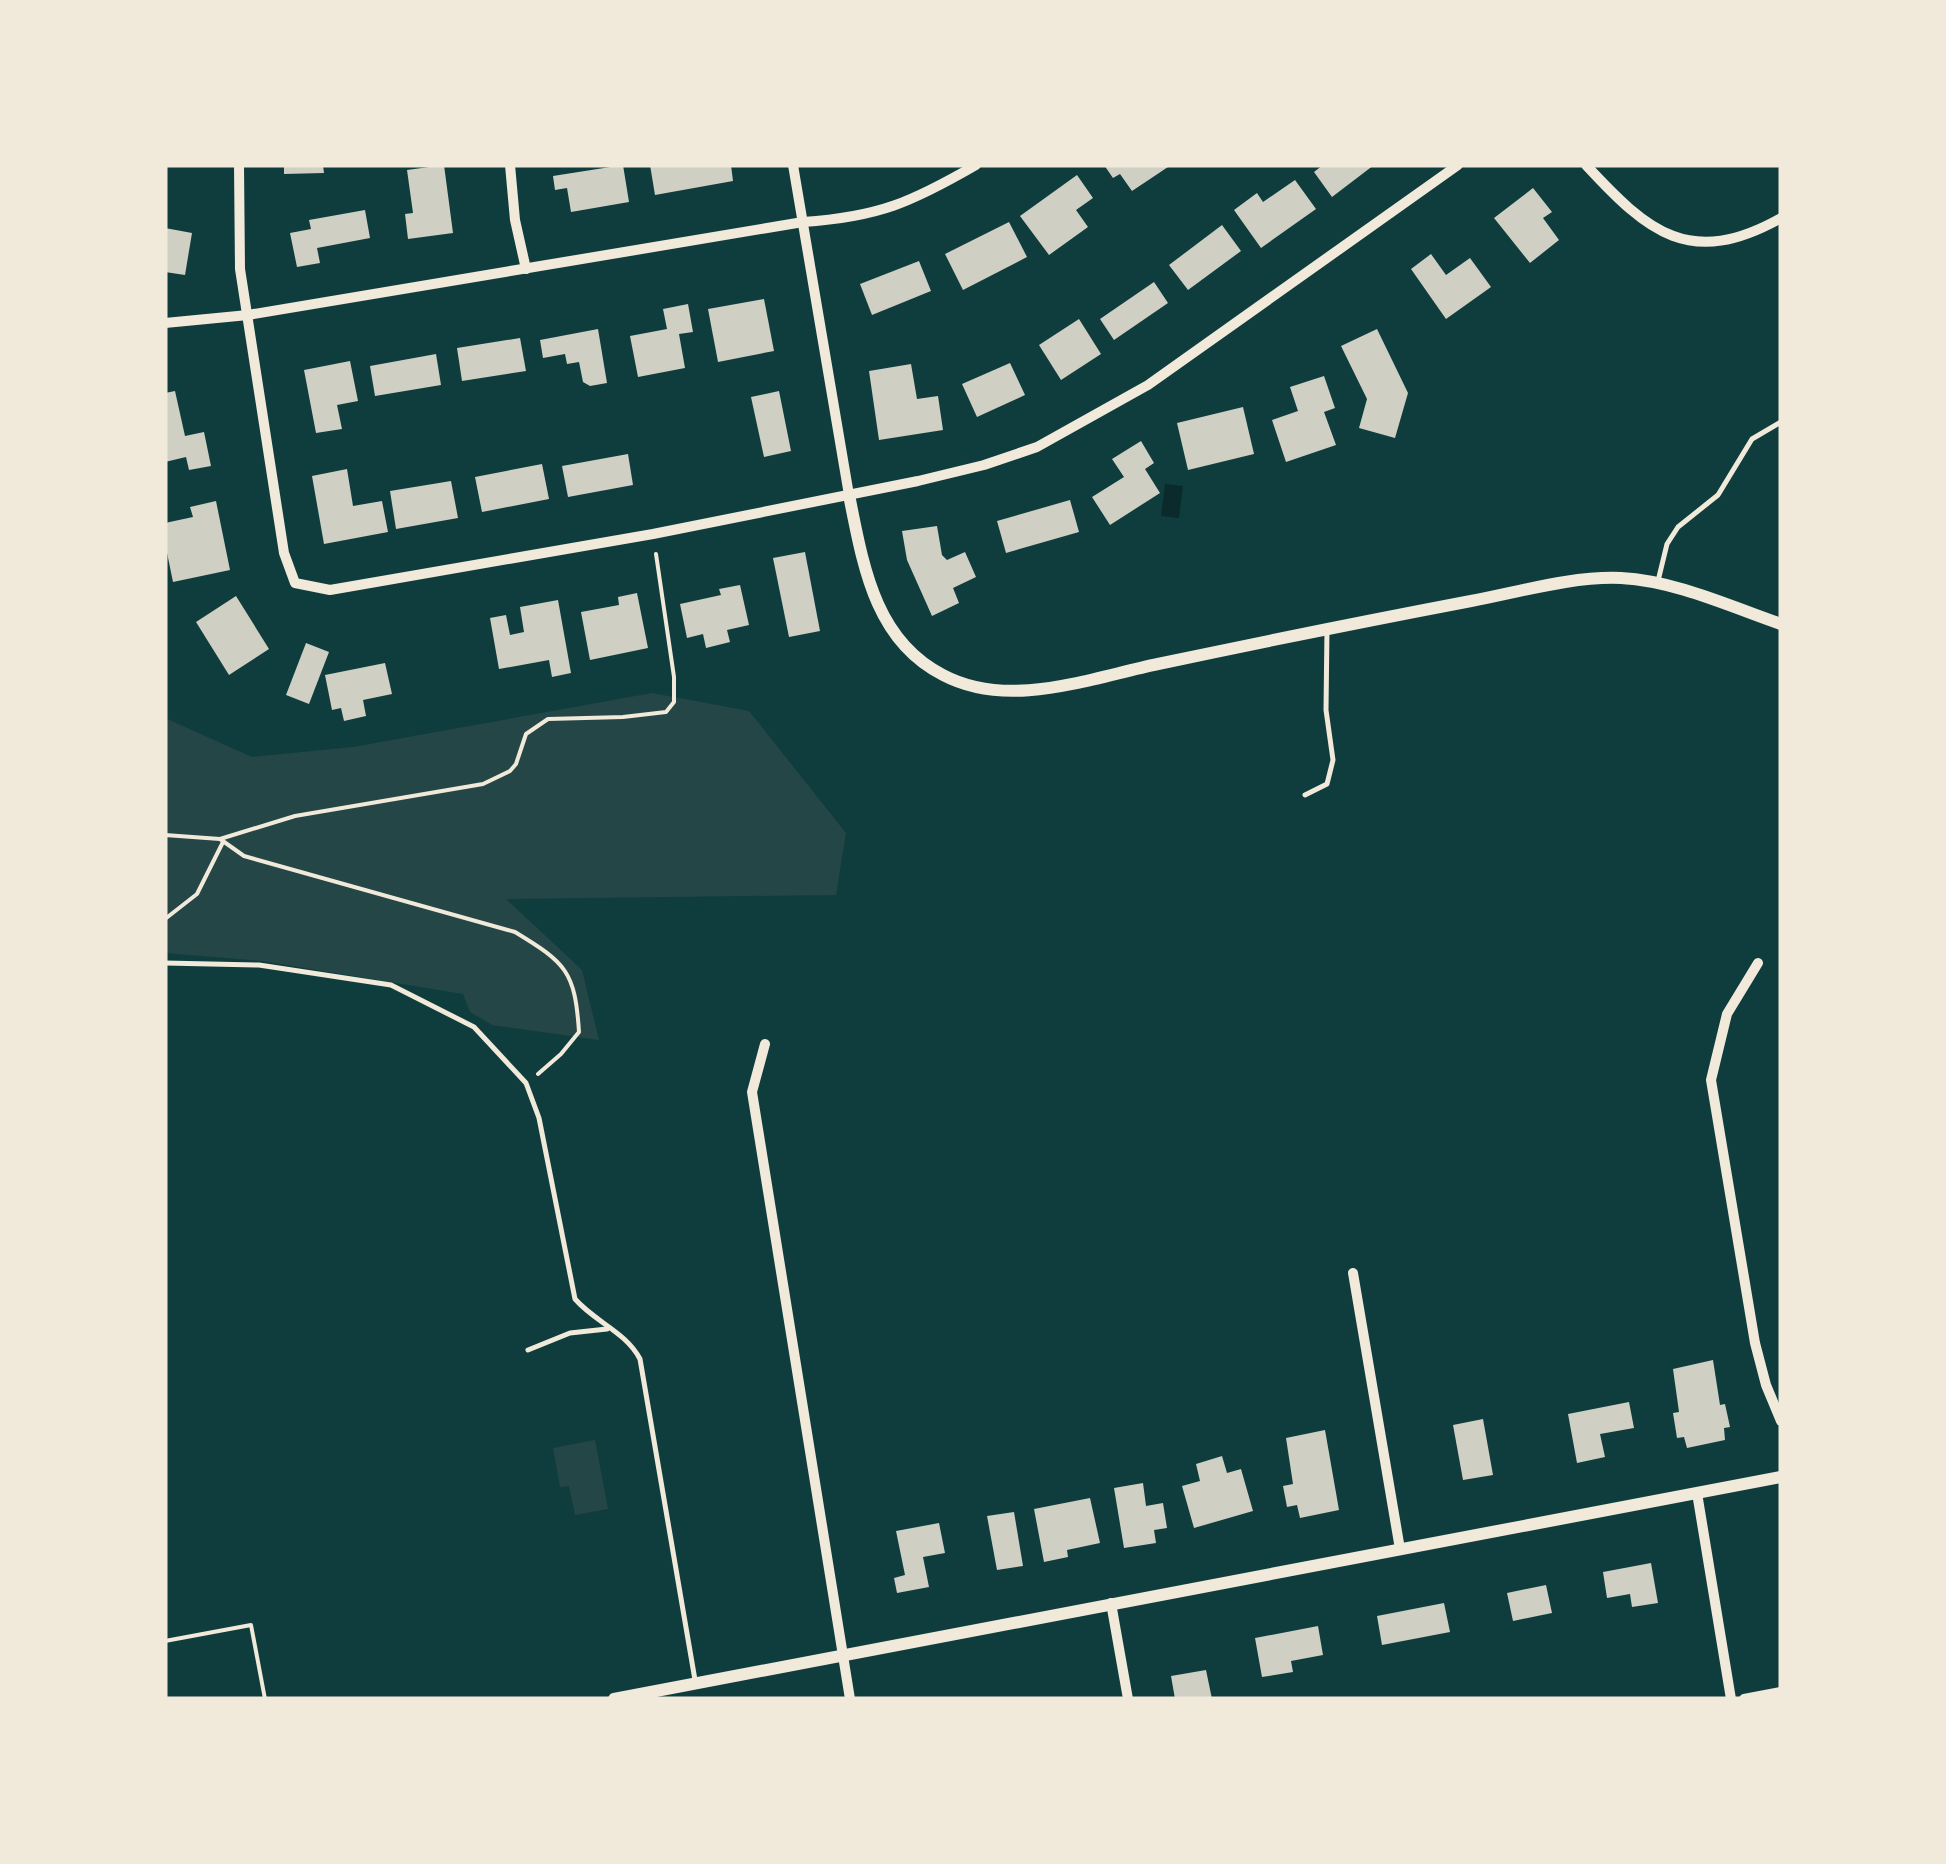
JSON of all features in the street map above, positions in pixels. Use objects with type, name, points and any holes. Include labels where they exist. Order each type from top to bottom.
[{"type":"street","points":[[239,165],[240,269],[284,553],[294,583],[330,590],[849,495],[984,465],[1036,447],[1148,385],[1458,165]]},
{"type":"street","points":[[510,165],[515,220],[526,269]]},
{"type":"street","points":[[792,165],[864,571],[889,628],[919,660],[969,686],[1025,691],[1568,583],[1620,578],[1678,588],[1781,624]]},
{"type":"street","points":[[165,324],[248,315],[804,222],[842,219],[894,208],[976,165]]},
{"type":"street","points":[[1586,165],[1626,208],[1655,230],[1678,238],[1721,241],[1744,236],[1781,218]]},
{"type":"street","points":[[1758,963],[1727,1014],[1711,1080],[1756,1344],[1781,1422]]},
{"type":"street","points":[[764,1044],[752,1092],[850,1699]]},
{"type":"street","points":[[1353,1273],[1400,1549]]},
{"type":"street","points":[[614,1699],[1781,1477]]},
{"type":"street","points":[[1697,1492],[1731,1699]]},
{"type":"street","points":[[1110,1603],[1128,1699]]},
{"type":"street","points":[[1744,1699],[1781,1692]]},
{"type":"lane","points":[[1658,584],[1667,544],[1678,527],[1718,495],[1752,439],[1781,422]]},
{"type":"lane","points":[[1304,795],[1327,784],[1332,773],[1326,710],[1327,629]]},
{"type":"lane","points":[[165,963],[259,965],[392,985],[474,1026],[526,1083],[539,1118],[575,1299],[590,1316],[632,1344],[640,1358],[695,1683]]},
{"type":"lane","points":[[528,1350],[570,1333],[610,1329]]},
{"type":"path","points":[[165,835],[222,841],[296,816],[484,784],[510,771],[526,734],[548,719],[666,712],[674,702],[674,677],[656,554]]},
{"type":"path","points":[[165,919],[197,894],[222,841]]},
{"type":"path","points":[[222,841],[244,856],[515,932],[548,952],[565,969],[577,994],[580,1032],[526,1083]]},
{"type":"path","points":[[165,1642],[251,1625],[265,1699]]},
{"type":"shaded area","points":[[1165,484],[1183,486],[1179,518],[1161,516]]},
{"type":"shaded area","points":[[652,693],[749,711],[846,833],[836,895],[506,899],[582,970],[599,1040],[492,1025],[470,1012],[463,994],[262,961],[165,953],[165,718],[252,757],[353,747]]},
{"type":"shaded area","points":[[595,1440],[608,1509],[575,1515],[569,1486],[560,1487],[553,1448]]},
{"type":"building","points":[[284,165],[323,165],[324,173],[284,174]]},
{"type":"building","points":[[444,165],[453,233],[408,239],[405,214],[413,213],[407,170]]},
{"type":"building","points":[[623,165],[629,202],[571,212],[567,188],[555,190],[553,176]]},
{"type":"building","points":[[650,165],[731,165],[733,181],[655,195]]},
{"type":"building","points":[[1104,165],[1171,165],[1132,191],[1120,174],[1113,178]]},
{"type":"building","points":[[1323,165],[1374,165],[1332,197],[1314,172]]},
{"type":"building","points":[[1077,175],[1093,198],[1076,210],[1088,227],[1049,255],[1020,216]]},
{"type":"building","points":[[1295,180],[1316,209],[1261,248],[1234,210],[1257,193],[1263,202]]},
{"type":"building","points":[[1533,188],[1552,212],[1543,218],[1559,240],[1530,263],[1494,218]]},
{"type":"building","points":[[365,210],[370,238],[317,248],[320,263],[297,267],[290,233],[311,229],[309,220]]},
{"type":"building","points":[[1009,222],[1027,257],[963,290],[945,254]]},
{"type":"building","points":[[1222,225],[1241,251],[1188,290],[1169,265]]},
{"type":"building","points":[[165,228],[192,233],[185,275],[165,272]]},
{"type":"building","points":[[1431,254],[1446,275],[1470,258],[1491,287],[1446,319],[1411,269]]},
{"type":"building","points":[[919,261],[931,291],[872,315],[860,284]]},
{"type":"building","points":[[1154,282],[1168,303],[1114,340],[1100,319]]},
{"type":"building","points":[[764,299],[774,351],[718,362],[708,309]]},
{"type":"building","points":[[688,304],[693,332],[679,334],[685,368],[638,377],[630,336],[667,329],[663,309]]},
{"type":"building","points":[[1079,319],[1101,354],[1061,380],[1039,345]]},
{"type":"building","points":[[598,329],[607,383],[590,386],[583,382],[579,362],[567,364],[565,354],[543,358],[540,340]]},
{"type":"building","points":[[1377,329],[1408,393],[1395,438],[1359,428],[1367,399],[1341,346]]},
{"type":"building","points":[[520,338],[526,371],[462,381],[457,348]]},
{"type":"building","points":[[436,354],[441,385],[375,396],[370,366]]},
{"type":"building","points":[[350,361],[358,401],[337,405],[342,429],[316,433],[304,370]]},
{"type":"building","points":[[1010,363],[1025,395],[977,417],[962,384]]},
{"type":"building","points":[[911,364],[917,399],[938,396],[943,430],[879,440],[869,371]]},
{"type":"building","points":[[1324,376],[1335,408],[1324,412],[1336,445],[1286,462],[1272,420],[1298,411],[1290,387]]},
{"type":"building","points":[[175,391],[185,436],[204,432],[211,466],[189,470],[186,457],[165,462],[165,393]]},
{"type":"building","points":[[779,391],[791,451],[764,457],[751,397]]},
{"type":"building","points":[[1243,407],[1254,454],[1188,470],[1177,423]]},
{"type":"building","points":[[1141,441],[1154,463],[1145,469],[1160,493],[1110,525],[1092,497],[1124,477],[1112,459]]},
{"type":"building","points":[[628,454],[633,485],[568,497],[562,466]]},
{"type":"building","points":[[542,464],[549,499],[482,512],[475,477]]},
{"type":"building","points":[[347,469],[353,506],[382,501],[388,532],[324,544],[312,476]]},
{"type":"building","points":[[451,481],[458,518],[396,529],[390,491]]},
{"type":"building","points":[[1070,500],[1079,532],[1006,553],[997,521]]},
{"type":"building","points":[[216,501],[230,570],[173,582],[165,523],[193,517],[190,507]]},
{"type":"building","points":[[937,526],[942,555],[947,560],[965,552],[976,577],[953,588],[959,603],[932,616],[907,560],[902,531]]},
{"type":"building","points":[[805,552],[820,631],[789,637],[773,558]]},
{"type":"building","points":[[740,585],[749,625],[727,630],[730,642],[706,648],[703,634],[687,638],[680,604],[721,595],[719,589]]},
{"type":"building","points":[[637,593],[648,648],[590,660],[581,612],[619,605],[618,597]]},
{"type":"building","points":[[236,596],[269,649],[229,675],[196,622]]},
{"type":"building","points":[[558,600],[571,673],[552,677],[549,660],[499,669],[490,618],[506,615],[510,635],[524,632],[520,607]]},
{"type":"building","points":[[306,643],[329,652],[309,704],[286,695]]},
{"type":"building","points":[[385,663],[392,694],[363,700],[366,716],[344,721],[341,708],[332,710],[325,675]]},
{"type":"building","points":[[1713,1360],[1720,1405],[1725,1404],[1730,1427],[1724,1428],[1725,1440],[1687,1448],[1684,1437],[1677,1438],[1673,1413],[1679,1412],[1673,1369]]},
{"type":"building","points":[[1629,1402],[1634,1428],[1600,1434],[1605,1457],[1577,1463],[1568,1414]]},
{"type":"building","points":[[1483,1419],[1493,1475],[1463,1480],[1453,1425]]},
{"type":"building","points":[[1325,1430],[1339,1510],[1300,1518],[1297,1505],[1287,1507],[1283,1486],[1293,1484],[1286,1438]]},
{"type":"building","points":[[1222,1456],[1227,1473],[1241,1469],[1253,1511],[1194,1528],[1182,1486],[1200,1481],[1196,1464]]},
{"type":"building","points":[[1143,1483],[1146,1506],[1163,1503],[1167,1528],[1154,1530],[1156,1543],[1124,1548],[1114,1488]]},
{"type":"building","points":[[1090,1498],[1100,1543],[1067,1550],[1068,1557],[1044,1562],[1034,1509]]},
{"type":"building","points":[[1014,1512],[1023,1566],[997,1570],[987,1516]]},
{"type":"building","points":[[939,1523],[945,1553],[923,1557],[929,1587],[897,1593],[894,1578],[905,1575],[896,1531]]},
{"type":"building","points":[[1651,1563],[1658,1603],[1632,1607],[1630,1594],[1607,1598],[1603,1572]]},
{"type":"building","points":[[1546,1585],[1552,1613],[1513,1621],[1507,1593]]},
{"type":"building","points":[[1444,1603],[1450,1632],[1382,1645],[1377,1616]]},
{"type":"building","points":[[1318,1626],[1323,1655],[1291,1661],[1293,1672],[1262,1677],[1255,1638]]},
{"type":"building","points":[[1206,1670],[1212,1699],[1175,1699],[1171,1676]]}]
